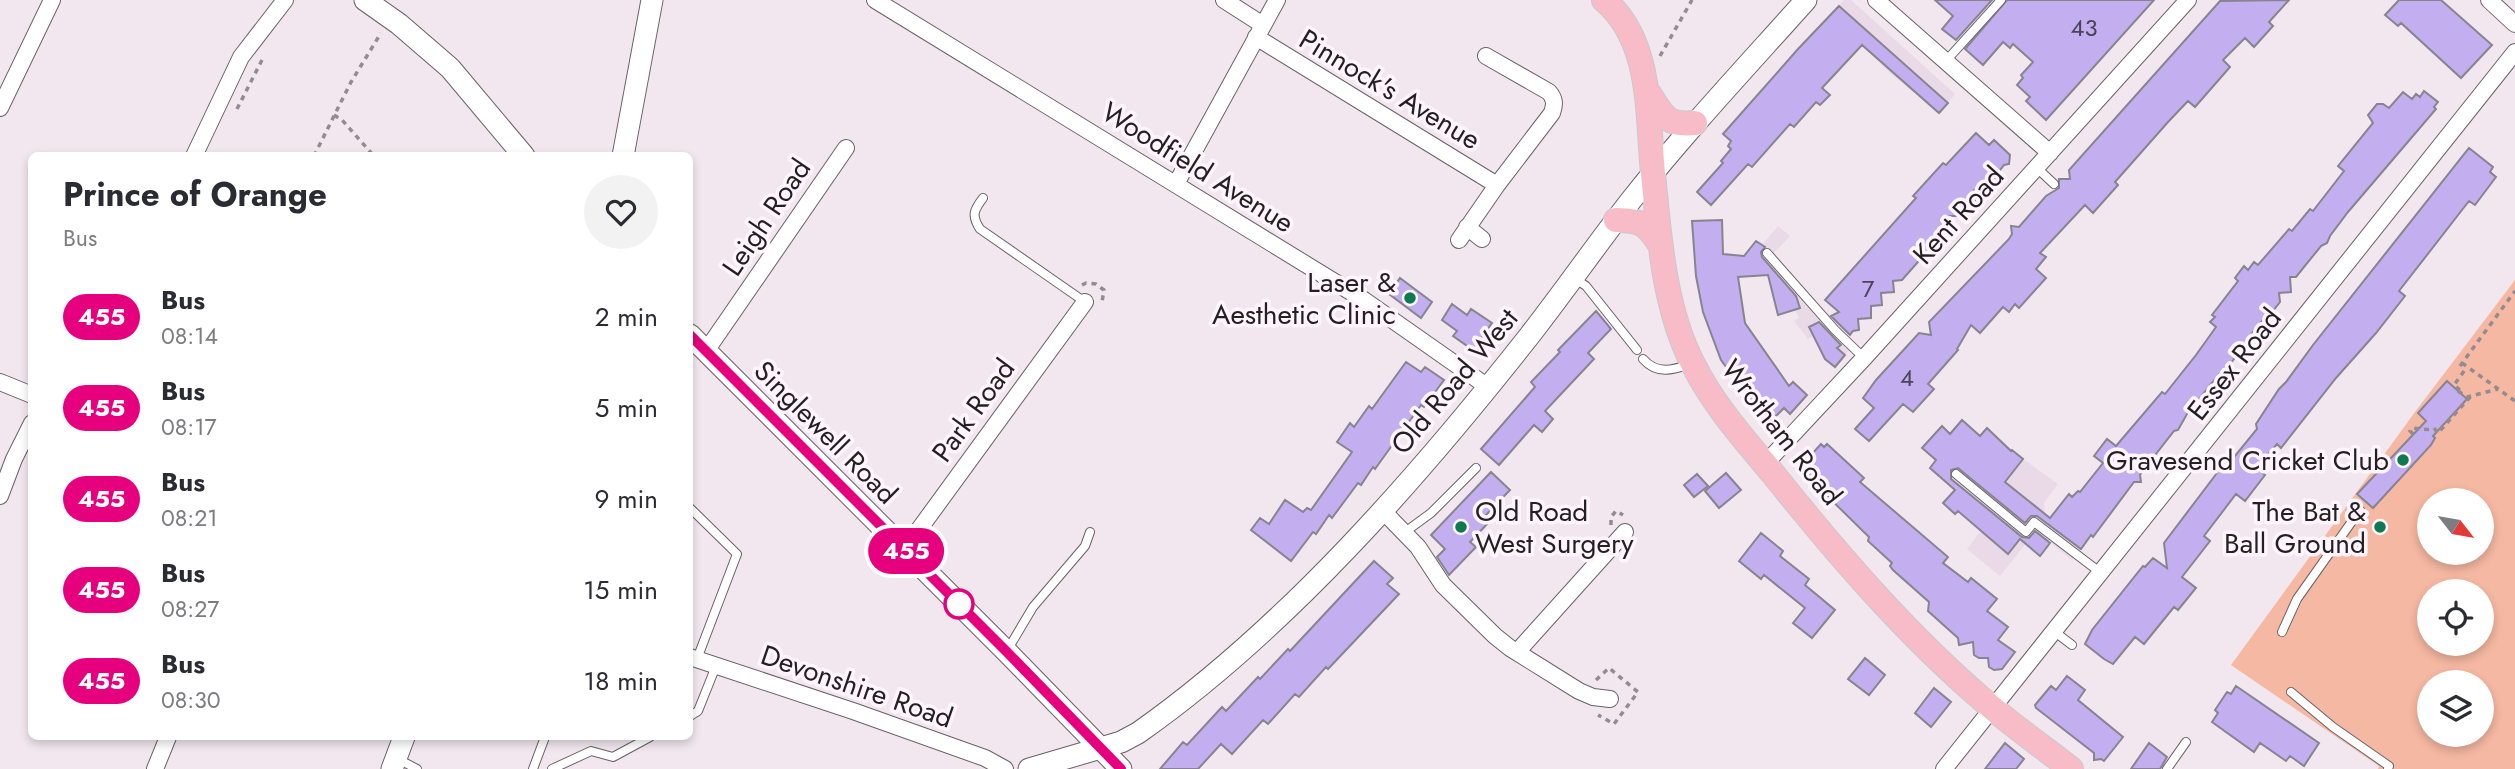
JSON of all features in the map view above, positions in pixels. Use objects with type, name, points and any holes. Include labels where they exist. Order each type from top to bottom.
[{"type":"main road","points":[[365,0],[399,24],[450,68],[521,152]]},
{"type":"main road","points":[[624,152],[652,0]]},
{"type":"main road","name":"Wrotham Road","points":[[1604,0],[1619,14],[1629,30],[1646,88],[1661,247],[1675,316],[1693,364],[1713,399],[1802,511],[1916,637],[1993,708],[2071,769]]},
{"type":"main road","name":"Old Road West","points":[[1029,769],[1100,748],[1140,732],[1249,644],[1311,585],[1382,510],[1488,387],[1653,174],[1695,123],[1806,0]]},
{"type":"main road","points":[[1646,88],[1666,118],[1679,125],[1695,123]]},
{"type":"main road","points":[[1616,220],[1642,223],[1649,228],[1661,247]]},
{"type":"main road","name":"Singlewell Road","points":[[693,338],[1121,769]]},
{"type":"main road","points":[[394,763],[403,740]]},
{"type":"street","points":[[0,108],[52,0]]},
{"type":"street","points":[[196,152],[241,57],[285,0]]},
{"type":"street","name":"Woodfield Avenue","points":[[875,0],[1364,300],[1488,387]]},
{"type":"street","name":"Pinnock's Avenue","points":[[1224,0],[1260,31],[1497,185]]},
{"type":"street","points":[[1176,184],[1277,0]]},
{"type":"street","points":[[1876,0],[2050,153]]},
{"type":"street","name":"Kent Road","points":[[1765,464],[2188,0]]},
{"type":"street","points":[[2489,0],[2515,24]]},
{"type":"street","name":"Essex Road","points":[[1944,769],[2515,52]]},
{"type":"street","points":[[1482,239],[1463,234],[1552,113],[1555,105],[1549,92],[1486,56]]},
{"type":"street","name":"Leigh Road","points":[[706,351],[846,148]]},
{"type":"street","name":"Park Road","points":[[904,550],[1086,300]]},
{"type":"street","points":[[0,382],[28,393]]},
{"type":"street","points":[[0,496],[28,432]]},
{"type":"street","points":[[1382,510],[1418,547],[1447,590],[1501,642],[1579,691],[1593,697],[1611,699]]},
{"type":"street","points":[[1517,652],[1621,528]]},
{"type":"street","name":"Devonshire Road","points":[[693,659],[985,758],[1005,769]]},
{"type":"street","points":[[156,769],[167,740]]},
{"type":"lane","points":[[1945,62],[2001,0]]},
{"type":"lane","points":[[2037,168],[2054,184]]},
{"type":"lane","points":[[983,198],[974,212],[974,219],[980,229],[1086,300]]},
{"type":"lane","points":[[1767,253],[1835,330],[1864,358]]},
{"type":"lane","points":[[1573,278],[1586,286],[1637,350]]},
{"type":"lane","points":[[1643,359],[1651,367],[1661,370],[1674,370],[1693,364]]},
{"type":"lane","points":[[1405,533],[1432,513],[1476,468]]},
{"type":"lane","points":[[1956,474],[2026,532],[2034,522],[2101,573]]},
{"type":"lane","points":[[2283,632],[2297,599],[2360,510]]},
{"type":"lane","points":[[693,511],[737,554],[693,659]]},
{"type":"lane","points":[[1007,652],[1023,622],[1075,559],[1090,532]]},
{"type":"lane","points":[[2054,632],[2072,645]]},
{"type":"lane","points":[[693,714],[698,711],[716,666]]},
{"type":"lane","points":[[2291,692],[2333,727],[2389,766],[2388,769]]},
{"type":"lane","points":[[533,769],[544,740]]},
{"type":"lane","points":[[552,769],[591,751],[613,757],[644,740]]},
{"type":"lane","points":[[2167,769],[2186,742]]},
{"type":"lane","points":[[394,763],[417,769]]},
{"type":"path","points":[[1656,57],[1657,62],[1692,0]]},
{"type":"path","points":[[316,152],[384,28]]},
{"type":"path","points":[[236,110],[263,57]]},
{"type":"path","points":[[334,115],[342,120],[370,152]]},
{"type":"path","points":[[1085,283],[1096,284],[1105,292],[1086,300],[1085,283]]},
{"type":"path","points":[[2515,291],[2461,365],[2515,401]]},
{"type":"path","points":[[2467,367],[2454,385],[2467,397],[2498,389]]},
{"type":"path","points":[[2413,433],[2410,430],[2412,428],[2434,429],[2438,433],[2471,396]]},
{"type":"path","points":[[1588,680],[1597,680],[1608,668],[1638,692],[1614,724],[1590,710]]},
{"type":"shaded area","points":[[1844,0],[1851,0],[1955,94],[1939,113],[1829,17]]},
{"type":"shaded area","points":[[1778,226],[1790,236],[1773,254],[1856,344],[1845,355],[1834,345],[1817,344],[1813,336],[1808,339],[1794,321],[1799,318],[1795,310],[1799,308],[1797,298],[1794,299],[1792,288],[1779,274],[1771,275],[1771,265],[1766,265],[1761,254],[1766,248],[1762,245]]},
{"type":"shaded area","name":"The Bat & Ball Ground","points":[[2515,280],[2515,769],[2378,769],[2379,766],[2231,665],[2415,412]]},
{"type":"shaded area","points":[[1987,428],[2058,484],[2044,503],[2045,515],[2081,549],[2072,560],[2036,531],[2000,576],[1967,549],[1990,519],[1930,468],[1935,461],[1932,458],[1952,436],[1980,436]]},
{"type":"building","points":[[1935,0],[1992,0],[1956,40],[1942,29],[1953,16]]},
{"type":"building","points":[[2007,0],[2154,0],[2046,120],[2026,101],[2030,97],[2017,85],[2023,78],[2021,75],[2033,62],[2013,44],[2010,48],[2003,42],[1983,65],[1965,49]]},
{"type":"building","points":[[2289,0],[2269,22],[2273,26],[2254,47],[2245,38],[2223,60],[2230,67],[2195,107],[2188,101],[2168,122],[2115,182],[2118,185],[2093,213],[2085,205],[2040,253],[2046,257],[2036,269],[2046,278],[2019,308],[2015,304],[2009,312],[2003,307],[1980,333],[1971,325],[1958,350],[1928,384],[1934,389],[1913,412],[1903,404],[1869,441],[1855,429],[1874,408],[1863,398],[1876,380],[1919,333],[1931,335],[1929,322],[2009,239],[2012,234],[2011,226],[2019,227],[2046,196],[2059,188],[2059,179],[2070,179],[2069,170],[2220,1]]},
{"type":"building","points":[[2399,0],[2441,0],[2492,45],[2461,78],[2401,23],[2398,26],[2385,15]]},
{"type":"building","points":[[1839,6],[1948,103],[1939,113],[1862,45],[1822,88],[1830,95],[1820,105],[1816,102],[1794,127],[1790,124],[1752,167],[1748,164],[1711,205],[1697,192],[1723,163],[1721,161],[1731,149],[1728,146],[1731,141],[1723,134]]},
{"type":"building","points":[[2424,91],[2438,102],[2434,107],[2436,109],[2348,212],[2327,243],[2321,246],[2296,277],[2290,277],[2291,292],[2279,293],[2280,302],[2255,329],[2224,373],[2220,373],[2187,414],[2178,430],[2174,431],[2145,468],[2140,475],[2141,482],[2134,482],[2081,549],[2037,516],[2031,516],[2025,523],[1958,468],[1951,470],[1951,479],[2022,537],[2029,538],[2035,531],[2050,543],[2040,556],[2020,539],[2008,554],[1958,511],[1955,514],[1943,503],[1955,490],[1930,468],[1936,460],[1922,448],[1942,426],[1950,434],[1962,420],[1980,436],[1987,428],[2023,459],[2005,482],[2050,518],[2069,494],[2072,497],[2080,492],[2103,463],[2094,456],[2107,439],[2116,446],[2162,392],[2165,394],[2196,355],[2216,327],[2210,322],[2215,317],[2212,315],[2238,281],[2235,278],[2244,266],[2248,270],[2254,262],[2258,265],[2289,229],[2292,231],[2310,209],[2313,211],[2344,171],[2338,166],[2373,123],[2368,115],[2377,104],[2389,108],[2403,92],[2412,99],[2416,94],[2420,97]]},
{"type":"building","points":[[1976,133],[1989,145],[1994,140],[2010,155],[2009,164],[2004,165],[1998,178],[1987,178],[1986,190],[1974,190],[1975,204],[1963,203],[1963,216],[1950,216],[1951,229],[1940,230],[1940,241],[1928,242],[1928,255],[1924,255],[1902,280],[1893,281],[1894,292],[1881,293],[1882,305],[1871,306],[1871,318],[1858,319],[1859,330],[1850,335],[1831,316],[1839,312],[1825,300],[1916,198],[1913,196],[1943,163],[1946,165]]},
{"type":"building","points":[[2469,148],[2493,167],[2490,172],[2496,177],[2475,205],[2469,201],[2399,291],[2405,296],[2376,333],[2336,378],[2281,448],[2277,444],[2256,468],[2265,475],[2245,501],[2236,494],[2204,536],[2210,541],[2182,577],[2196,588],[2178,610],[2174,607],[2144,644],[2135,637],[2113,664],[2104,659],[2085,644],[2092,630],[2143,566],[2153,558],[2167,568],[2164,543],[2223,465],[2226,467],[2257,429],[2256,424],[2279,389]]},
{"type":"building","points":[[1722,220],[1723,254],[1744,256],[1756,241],[1765,247],[1761,252],[1762,257],[1796,296],[1800,308],[1778,315],[1768,275],[1738,277],[1745,323],[1789,386],[1793,382],[1807,395],[1790,414],[1784,408],[1768,424],[1721,360],[1703,312],[1696,276],[1692,221]]},
{"type":"building","name":"Laser & Aesthetic Clinic","points":[[1400,278],[1432,302],[1421,318],[1389,294]]},
{"type":"building","points":[[1452,304],[1467,315],[1471,309],[1492,323],[1473,350],[1453,336],[1457,331],[1442,320]]},
{"type":"building","points":[[1596,311],[1611,329],[1588,353],[1594,359],[1545,411],[1553,419],[1542,432],[1534,425],[1499,465],[1481,449],[1535,387],[1531,382]]},
{"type":"building","points":[[1819,322],[1841,345],[1837,348],[1845,355],[1835,367],[1825,359],[1809,327]]},
{"type":"building","points":[[1406,362],[1421,372],[1425,367],[1444,380],[1424,407],[1421,405],[1375,469],[1373,467],[1361,485],[1358,483],[1332,518],[1329,515],[1316,534],[1313,532],[1291,561],[1251,530],[1260,518],[1269,524],[1285,500],[1303,512],[1307,508],[1311,510],[1352,452],[1337,442],[1350,423],[1354,427],[1369,406],[1372,409]]},
{"type":"building","points":[[2447,381],[2467,399],[2433,436],[2435,438],[2431,445],[2373,508],[2357,494],[2426,421],[2418,413]]},
{"type":"building","points":[[1821,444],[1824,447],[1827,444],[1864,478],[1860,482],[1948,557],[1943,563],[1968,582],[1971,578],[1997,599],[1987,611],[2008,627],[1998,640],[2015,652],[2002,669],[1994,670],[1989,667],[1988,658],[1974,655],[1973,642],[1959,645],[1958,638],[1928,611],[1929,602],[1893,570],[1890,566],[1892,563],[1868,541],[1869,537],[1812,481],[1806,472],[1808,470],[1802,465]]},
{"type":"building","name":"Old Road West Surgery","points":[[1491,472],[1510,490],[1486,515],[1491,520],[1470,542],[1476,547],[1449,575],[1437,557],[1445,549],[1431,535]]},
{"type":"building","points":[[1726,473],[1741,490],[1719,508],[1705,491]]},
{"type":"building","points":[[1697,474],[1708,486],[1694,497],[1684,485]]},
{"type":"building","points":[[1761,533],[1783,551],[1780,556],[1809,579],[1805,585],[1835,610],[1812,638],[1793,623],[1805,608],[1764,575],[1761,579],[1739,561]]},
{"type":"building","points":[[1374,561],[1393,578],[1387,584],[1399,594],[1328,669],[1326,667],[1299,697],[1295,694],[1268,724],[1263,720],[1232,754],[1221,744],[1198,769],[1160,769],[1183,742],[1187,745],[1222,707],[1226,711],[1258,677],[1260,679],[1288,649],[1290,651]]},
{"type":"building","points":[[1865,658],[1885,675],[1869,695],[1848,679]]},
{"type":"building","points":[[2067,676],[2085,690],[2078,700],[2123,737],[2104,761],[2094,760],[2094,753],[2036,708],[2035,705],[2051,686],[2056,690]]},
{"type":"building","points":[[2236,686],[2319,743],[2304,766],[2290,756],[2286,761],[2260,743],[2254,752],[2212,722],[2218,713],[2215,710],[2227,692],[2231,694]]},
{"type":"building","points":[[1934,688],[1951,702],[1931,727],[1915,713]]},
{"type":"building","points":[[2005,743],[2024,759],[2016,769],[1985,769]]},
{"type":"building","points":[[2149,743],[2167,757],[2160,769],[2131,769]]},
{"type":"bus line","name":"455","points":[[693,338],[1121,769]]},
{"type":"place","name":"Laser & Aesthetic Clinic","points":[[1410,298]]},
{"type":"place","name":"Gravesend Cricket Club","points":[[2403,460]]},
{"type":"place","name":"Old Road West Surgery","points":[[1461,527]]},
{"type":"place","name":"The Bat & Ball Ground","points":[[2380,527]]}]
